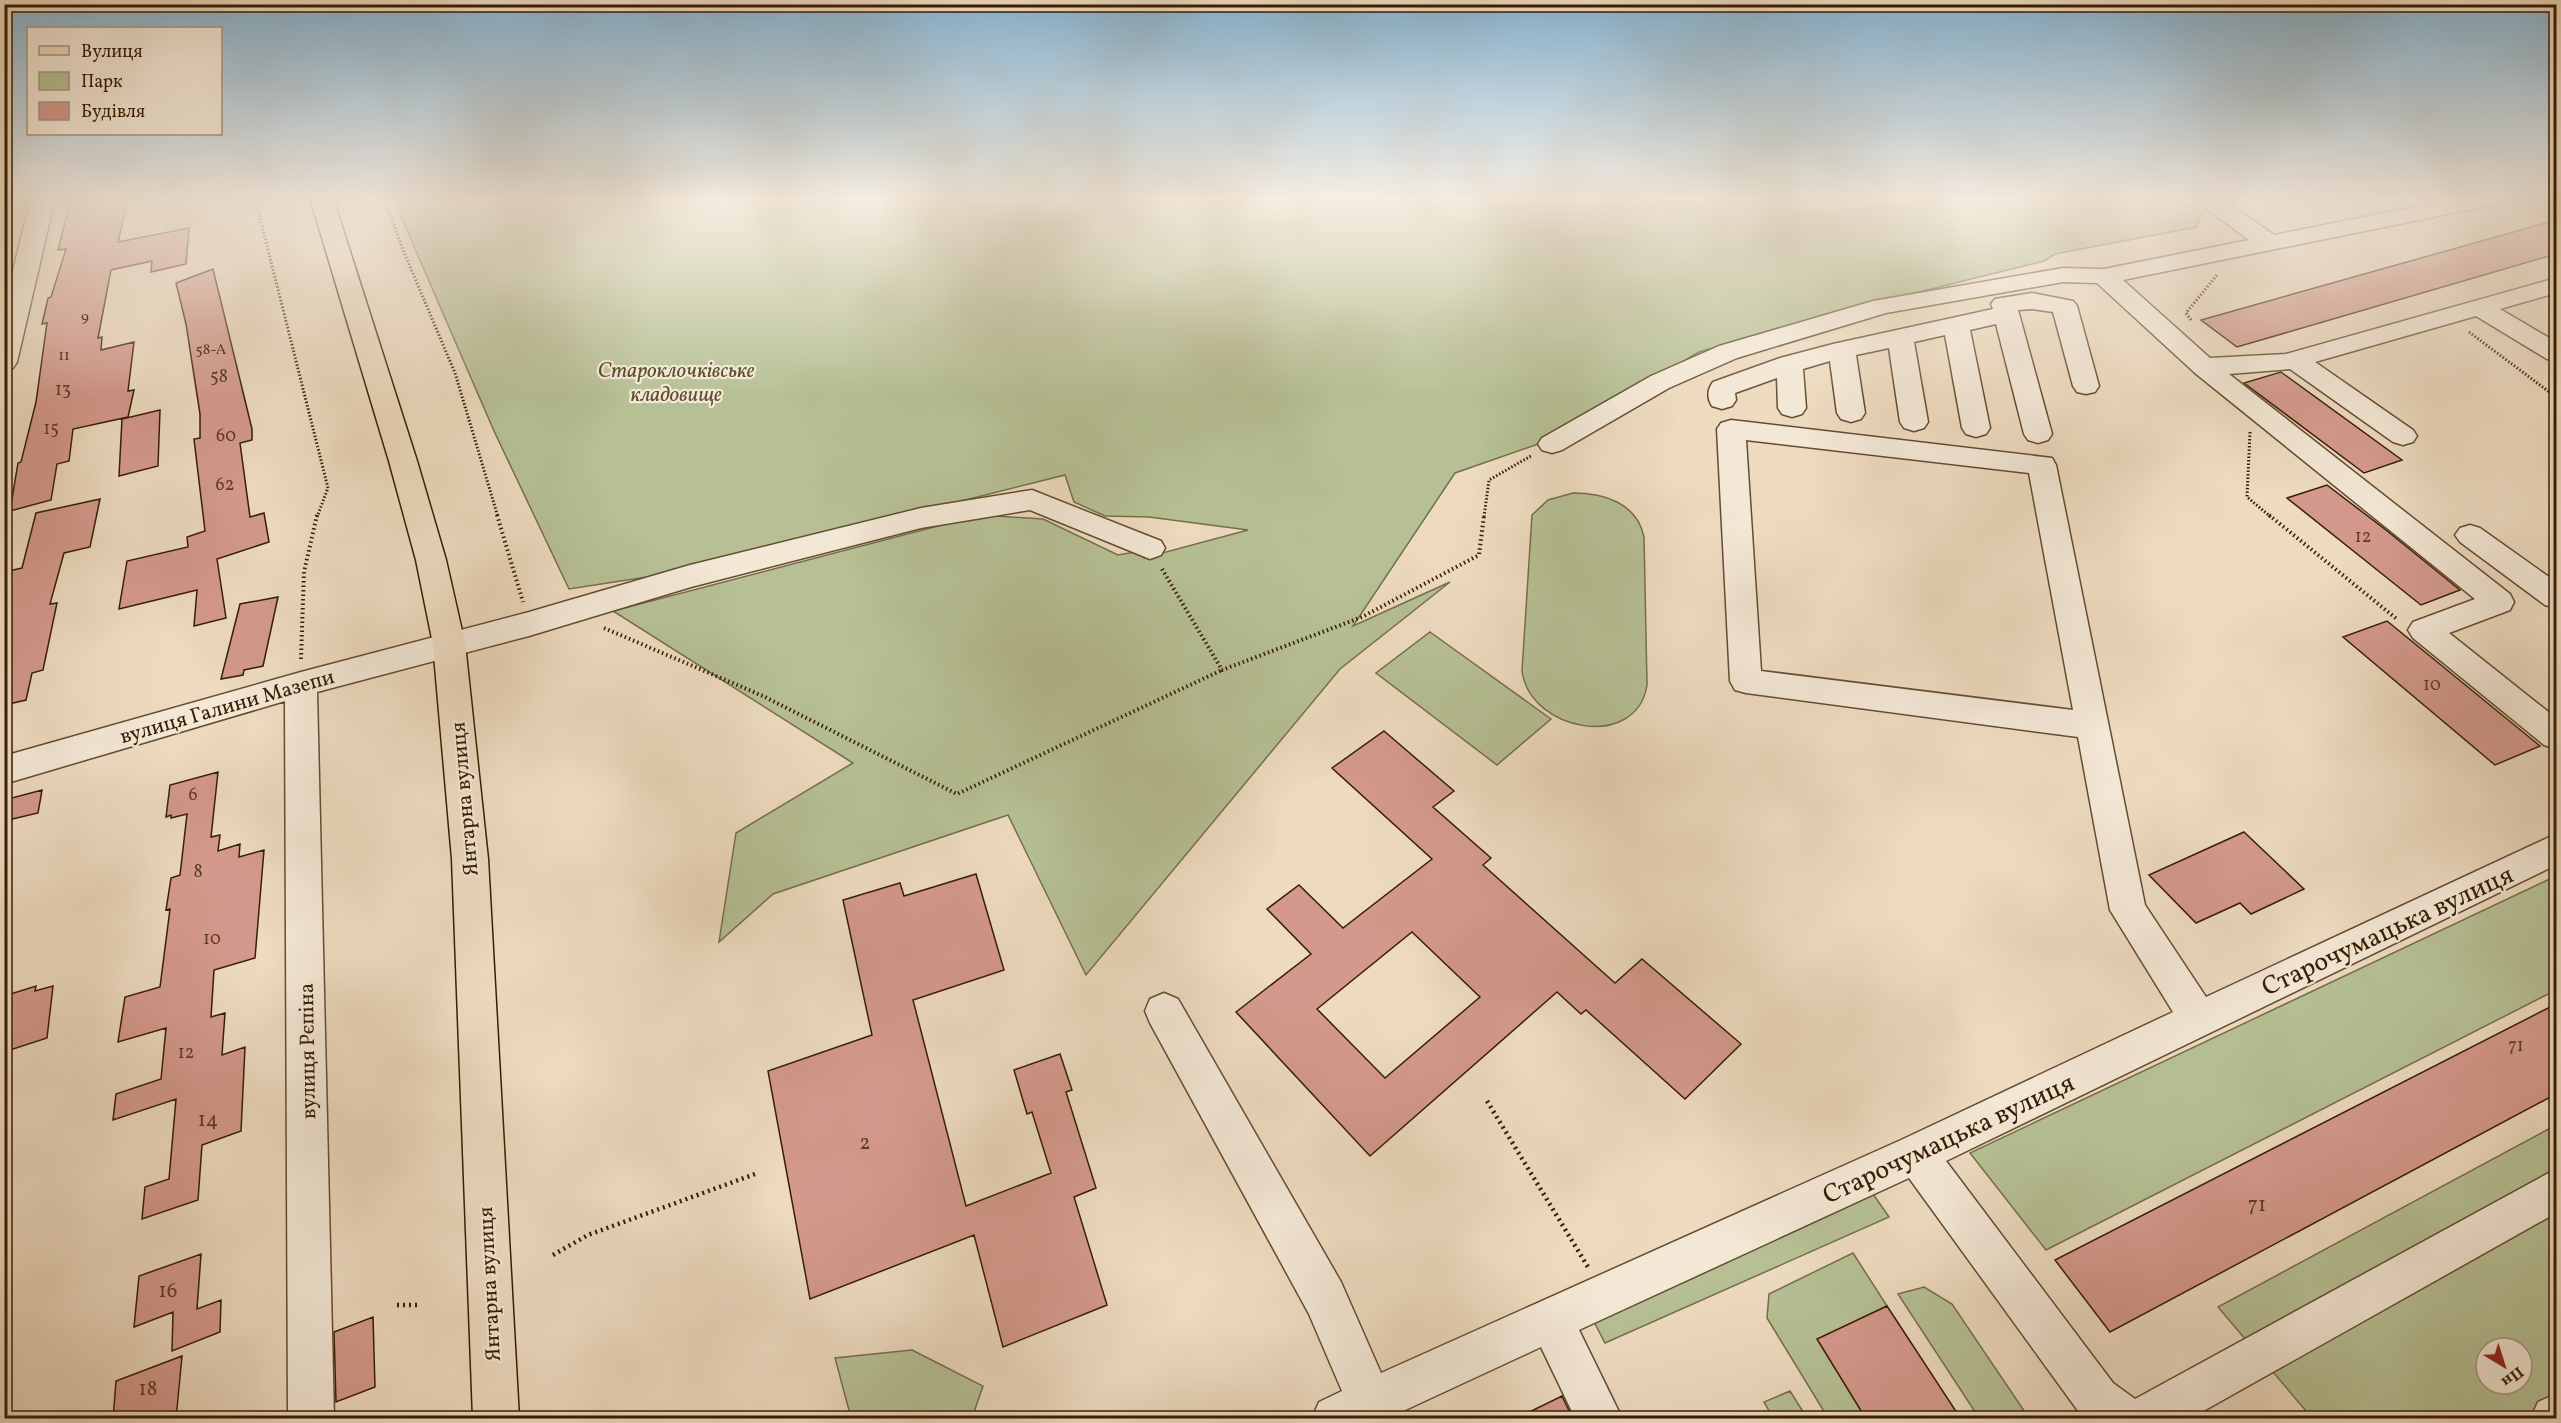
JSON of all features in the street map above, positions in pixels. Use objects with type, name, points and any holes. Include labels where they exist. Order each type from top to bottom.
[{"type":"main road","name":"Янтарна вулиця","points":[[342,264],[404,461],[431,561],[449,644],[470,859],[496,1419]]},
{"type":"street","points":[[4,362],[27,264]]},
{"type":"street","points":[[2038,434],[2004,304],[2063,275],[2104,276],[2162,264]]},
{"type":"street","points":[[2104,276],[2204,367],[2499,602],[2424,630],[2556,736]]},
{"type":"street","points":[[2204,367],[2294,360],[2556,285]]},
{"type":"street","points":[[1552,444],[1660,382],[1728,352],[1882,306],[2029,291],[2064,306],[2086,386]]},
{"type":"street","points":[[2479,307],[2556,353]]},
{"type":"street","points":[[1722,400],[1722,388],[1789,364],[2006,314]]},
{"type":"street","points":[[1956,325],[1976,429]]},
{"type":"street","points":[[1900,337],[1914,422]]},
{"type":"street","points":[[1842,350],[1851,413]]},
{"type":"street","points":[[2294,360],[2403,436]]},
{"type":"street","points":[[1789,364],[1792,408]]},
{"type":"street","points":[[2094,726],[1746,681],[1731,429],[2042,465],[2094,726],[2128,910],[2199,1019]]},
{"type":"street","name":"вулиця Галини Мазепи","points":[[4,770],[301,684],[529,624],[690,576],[921,518],[1032,500],[1150,548]]},
{"type":"street","points":[[2470,535],[2556,597]]},
{"type":"street","name":"вулиця Рєпіна","points":[[301,684],[311,1419]]},
{"type":"street","name":"Старочумацька вулиця","points":[[1345,1414],[1916,1154],[2556,849]]},
{"type":"street","points":[[1164,1011],[1325,1298],[1345,1414]]},
{"type":"street","points":[[1916,1154],[2097,1399],[2122,1419]]},
{"type":"street","points":[[2145,1419],[2556,1190]]},
{"type":"street","points":[[1551,1320],[1599,1419]]},
{"type":"path","points":[[272,264],[328,488],[315,516],[303,572],[300,608],[301,684]]},
{"type":"path","points":[[409,264],[455,373],[529,624]]},
{"type":"path","points":[[2192,322],[2186,313],[2223,268]]},
{"type":"path","points":[[2447,316],[2556,397]]},
{"type":"path","points":[[2247,402],[2250,414],[2247,497],[2400,621]]},
{"type":"path","points":[[567,612],[763,696],[957,794],[1222,670],[1362,617],[1479,555],[1489,480],[1552,444]]},
{"type":"path","points":[[1150,548],[1222,670]]},
{"type":"path","points":[[1487,1101],[1510,1134],[1549,1204],[1590,1270]]},
{"type":"path","points":[[553,1255],[588,1236],[755,1173]]},
{"type":"path","points":[[397,1305],[421,1305]]},
{"type":"green space","name":"Староклочківське кладовище","points":[[422,264],[2030,264],[1854,308],[1699,352],[1544,442],[1455,473],[1353,626],[1450,582],[1340,669],[1086,975],[1008,815],[773,894],[719,942],[736,833],[853,763],[613,611],[980,515],[1043,519],[1118,555],[1140,551],[1144,558],[1248,530],[1149,517],[1105,516],[1074,502],[1065,475],[679,572],[569,589],[494,431]]},
{"type":"green space","points":[[1573,493],[1596,495],[1618,502],[1634,516],[1644,537],[1647,685],[1639,706],[1624,719],[1605,726],[1584,726],[1562,720],[1544,708],[1529,692],[1522,671],[1532,515],[1548,500]]},
{"type":"green space","points":[[1430,632],[1551,719],[1497,765],[1376,673]]},
{"type":"green space","points":[[2556,876],[2556,990],[2046,1250],[1970,1153]]},
{"type":"green space","points":[[2556,1125],[2556,1418],[2312,1418],[2218,1307]]},
{"type":"green space","points":[[1871,1191],[1889,1217],[1605,1343],[1590,1314]]},
{"type":"green space","points":[[1853,1253],[1887,1306],[1818,1339],[1866,1418],[1828,1418],[1767,1318],[1769,1294]]},
{"type":"green space","points":[[1924,1287],[1952,1304],[2029,1418],[1979,1418],[1898,1294]]},
{"type":"green space","points":[[912,1350],[983,1386],[972,1418],[851,1418],[835,1358]]},
{"type":"green space","points":[[1790,1391],[1807,1418],[1773,1418],[1764,1402]]},
{"type":"building","points":[[61,264],[136,264],[111,270],[98,338],[102,337],[101,350],[134,342],[128,391],[134,390],[128,417],[73,429],[69,461],[57,464],[51,500],[10,511],[18,463],[21,462],[36,402],[47,323],[42,324],[48,298],[51,297]]},
{"type":"building","points":[[152,264],[184,264],[151,272]]},
{"type":"building","points":[[2398,264],[2520,264],[2237,347],[2201,320]]},
{"type":"building","points":[[213,269],[252,429],[252,440],[240,443],[250,517],[264,513],[269,542],[217,559],[226,618],[194,626],[197,590],[119,609],[127,561],[188,547],[187,537],[205,531],[194,439],[200,438],[200,414],[186,324],[176,283]]},
{"type":"building","points":[[2281,372],[2402,460],[2364,473],[2244,383]]},
{"type":"building","points":[[160,410],[158,466],[119,476],[122,419]]},
{"type":"building","points":[[2327,485],[2460,590],[2421,605],[2287,498]]},
{"type":"building","points":[[100,499],[90,547],[64,553],[50,604],[57,603],[43,670],[32,673],[26,700],[4,705],[4,572],[22,568],[36,513]]},
{"type":"building","points":[[278,597],[263,666],[244,670],[243,675],[221,679],[240,604]]},
{"type":"building","points":[[2387,621],[2540,746],[2495,765],[2343,637]]},
{"type":"building","points":[[1384,731],[1454,791],[1433,807],[1491,858],[1483,865],[1615,983],[1642,959],[1741,1044],[1685,1099],[1586,1010],[1581,1014],[1557,992],[1370,1156],[1236,1012],[1311,954],[1267,909],[1299,885],[1343,928],[1432,859],[1332,768]],"holes":[[[1412,932],[1480,997],[1385,1078],[1317,1009]]]},
{"type":"building","points":[[218,772],[211,837],[220,835],[218,851],[240,844],[239,857],[264,850],[255,958],[214,970],[211,1017],[225,1013],[222,1055],[245,1047],[241,1131],[202,1145],[198,1200],[142,1219],[145,1187],[169,1179],[176,1099],[113,1120],[116,1094],[161,1079],[166,1028],[118,1042],[125,997],[160,987],[170,909],[166,910],[171,878],[180,875],[187,814],[166,817],[170,785]]},
{"type":"building","points":[[42,790],[38,813],[4,821],[4,800]]},
{"type":"building","points":[[2244,832],[2304,889],[2251,914],[2240,903],[2196,923],[2149,875]]},
{"type":"building","points":[[976,874],[1004,970],[913,1000],[966,1206],[1051,1173],[1032,1112],[1027,1114],[1014,1070],[1060,1054],[1072,1090],[1066,1092],[1096,1188],[1074,1197],[1107,1305],[1003,1347],[974,1235],[810,1299],[768,1071],[872,1035],[843,900],[900,883],[904,896]]},
{"type":"building","points":[[36,986],[35,991],[53,986],[47,1038],[4,1052],[4,996]]},
{"type":"building","points":[[2556,1004],[2556,1094],[2110,1332],[2055,1260]]},
{"type":"building","points":[[201,1254],[197,1309],[221,1300],[220,1332],[172,1351],[173,1312],[134,1327],[139,1276]]},
{"type":"building","points":[[1887,1306],[1961,1419],[1866,1419],[1817,1339]]},
{"type":"building","points":[[373,1317],[375,1387],[336,1402],[334,1332]]},
{"type":"building","points":[[182,1356],[176,1419],[113,1419],[116,1381]]},
{"type":"building","points":[[1562,1396],[1573,1419],[1515,1419]]}]
